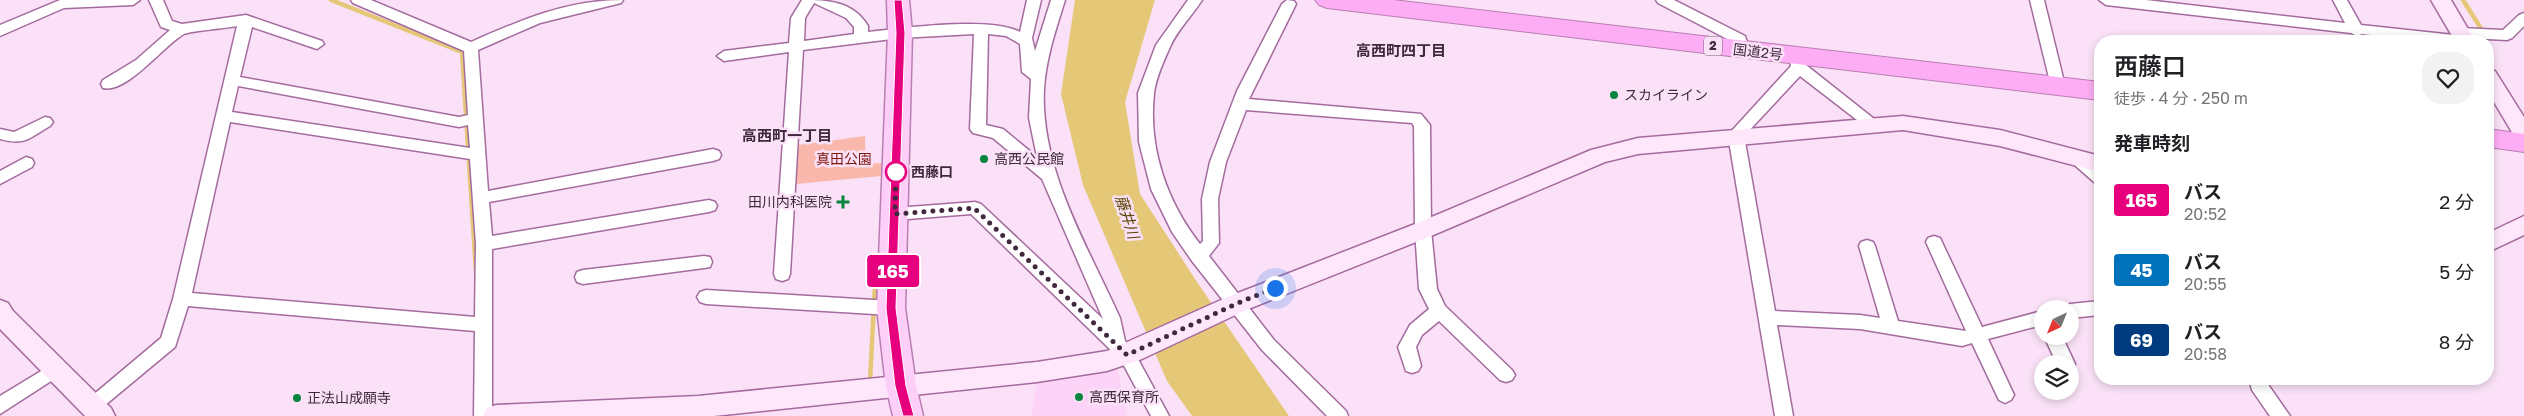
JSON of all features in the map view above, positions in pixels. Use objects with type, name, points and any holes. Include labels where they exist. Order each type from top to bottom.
[{"type":"highway","name":"国道2号","points":[[1327,0],[1742,49],[1798,62],[2058,86],[2094,91]]},
{"type":"highway","points":[[2494,139],[2524,142]]},
{"type":"main road","points":[[898,0],[900,33],[891,308],[901,386],[908,416]]},
{"type":"street","points":[[0,30],[63,2],[134,0]]},
{"type":"street","points":[[156,0],[166,24],[180,29],[246,20],[317,44]]},
{"type":"street","points":[[358,0],[471,48],[536,19],[616,0]]},
{"type":"street","points":[[782,274],[798,18],[809,0]]},
{"type":"street","points":[[819,0],[850,15],[861,26],[861,37]]},
{"type":"street","points":[[1022,39],[1028,35],[1034,0]]},
{"type":"street","points":[[1058,0],[1043,46],[1039,77],[1037,118],[1043,168],[1126,350],[1160,416]]},
{"type":"street","points":[[1195,0],[1163,45],[1146,93],[1147,142],[1159,189],[1178,228],[1233,305],[1268,345],[1339,416]]},
{"type":"street","points":[[1663,0],[1740,39],[1742,49]]},
{"type":"street","points":[[2037,0],[2058,86]]},
{"type":"street","points":[[2106,0],[2356,31],[2409,35]]},
{"type":"street","points":[[2340,0],[2356,31]]},
{"type":"street","points":[[2441,0],[2460,35]]},
{"type":"street","points":[[1198,256],[1211,243],[1210,199],[1218,162],[1242,104],[1245,91],[1288,4]]},
{"type":"street","points":[[2494,36],[2506,35],[2524,18]]},
{"type":"street","points":[[1,315],[56,369],[97,413],[169,342],[182,298],[246,20]]},
{"type":"street","points":[[108,84],[141,64],[180,29]]},
{"type":"street","points":[[724,56],[861,37],[981,29],[1009,32],[1028,42],[1029,72],[1039,77]]},
{"type":"street","points":[[981,29],[978,129],[998,133],[1043,168]]},
{"type":"street","points":[[471,48],[476,118],[471,153],[481,198],[484,244],[484,416]]},
{"type":"street","points":[[1784,416],[1736,135],[1798,62],[1828,92],[1875,126]]},
{"type":"street","points":[[231,80],[459,122],[476,118]]},
{"type":"street","points":[[2494,86],[2524,134]]},
{"type":"street","points":[[1242,104],[1416,118],[1422,124],[1424,230],[1428,289],[1439,311],[1506,375]]},
{"type":"street","points":[[224,116],[471,153]]},
{"type":"street","points":[[0,134],[16,138],[46,122]]},
{"type":"street","points":[[496,416],[698,407],[1036,372],[1107,361],[1126,350],[1233,305],[1424,230],[1619,149],[1903,123],[2000,138],[2094,162]]},
{"type":"street","points":[[481,198],[713,156]]},
{"type":"street","points":[[2075,156],[2094,173]]},
{"type":"street","points":[[0,178],[26,162]]},
{"type":"street","points":[[484,244],[709,206]]},
{"type":"street","points":[[895,214],[974,208],[1126,350]]},
{"type":"street","points":[[2494,240],[2524,225]]},
{"type":"street","points":[[1934,242],[2005,395]]},
{"type":"street","points":[[1867,246],[1891,326]]},
{"type":"street","points":[[583,277],[704,262]]},
{"type":"street","points":[[706,297],[891,308]]},
{"type":"street","points":[[182,298],[484,325]]},
{"type":"street","points":[[2079,310],[2094,309]]},
{"type":"street","points":[[1412,366],[1407,347],[1416,330],[1439,311]]},
{"type":"street","points":[[1766,318],[1891,326],[1962,339],[2034,320]]},
{"type":"street","points":[[0,406],[56,369]]},
{"type":"street","points":[[2258,385],[2281,416]]},
{"type":"shaded area","name":"高西保育所","points":[[1117,367],[1127,416],[1031,416],[1037,379],[1080,376]]},
{"type":"green space","name":"真田公園","points":[[865,136],[866,164],[882,163],[881,176],[796,184],[798,145]]},
{"type":"water","name":"藤井川","points":[[1075,0],[1155,0],[1125,102],[1140,194],[1197,282],[1289,416],[1192,416],[1167,381],[1083,185],[1061,94]]},
{"type":"waterway","points":[[331,0],[462,52],[476,272]]},
{"type":"waterway","points":[[2463,0],[2482,30]]},
{"type":"waterway","points":[[870,382],[876,265]]},
{"type":"bus line","name":"165","points":[[898,0],[900,33],[891,308],[901,386],[908,416]]},
{"type":"place","name":"スカイライン","points":[[1614,95]]},
{"type":"place","name":"高西公民館","points":[[984,159]]},
{"type":"place","name":"西藤口","points":[[896,172]]},
{"type":"place","name":"田川内科医院","points":[[843,202]]},
{"type":"place","name":"高西保育所","points":[[1079,397]]},
{"type":"place","name":"正法山成願寺","points":[[297,398]]},
{"type":"district","name":"高西町四丁目","points":[[1401,51]]},
{"type":"district","name":"高西町一丁目","points":[[787,136]]},
{"type":"route","points":[[896,172],[896,167],[895,214],[974,208],[1118,344],[1127,355],[1238,303],[1275,288]]}]
